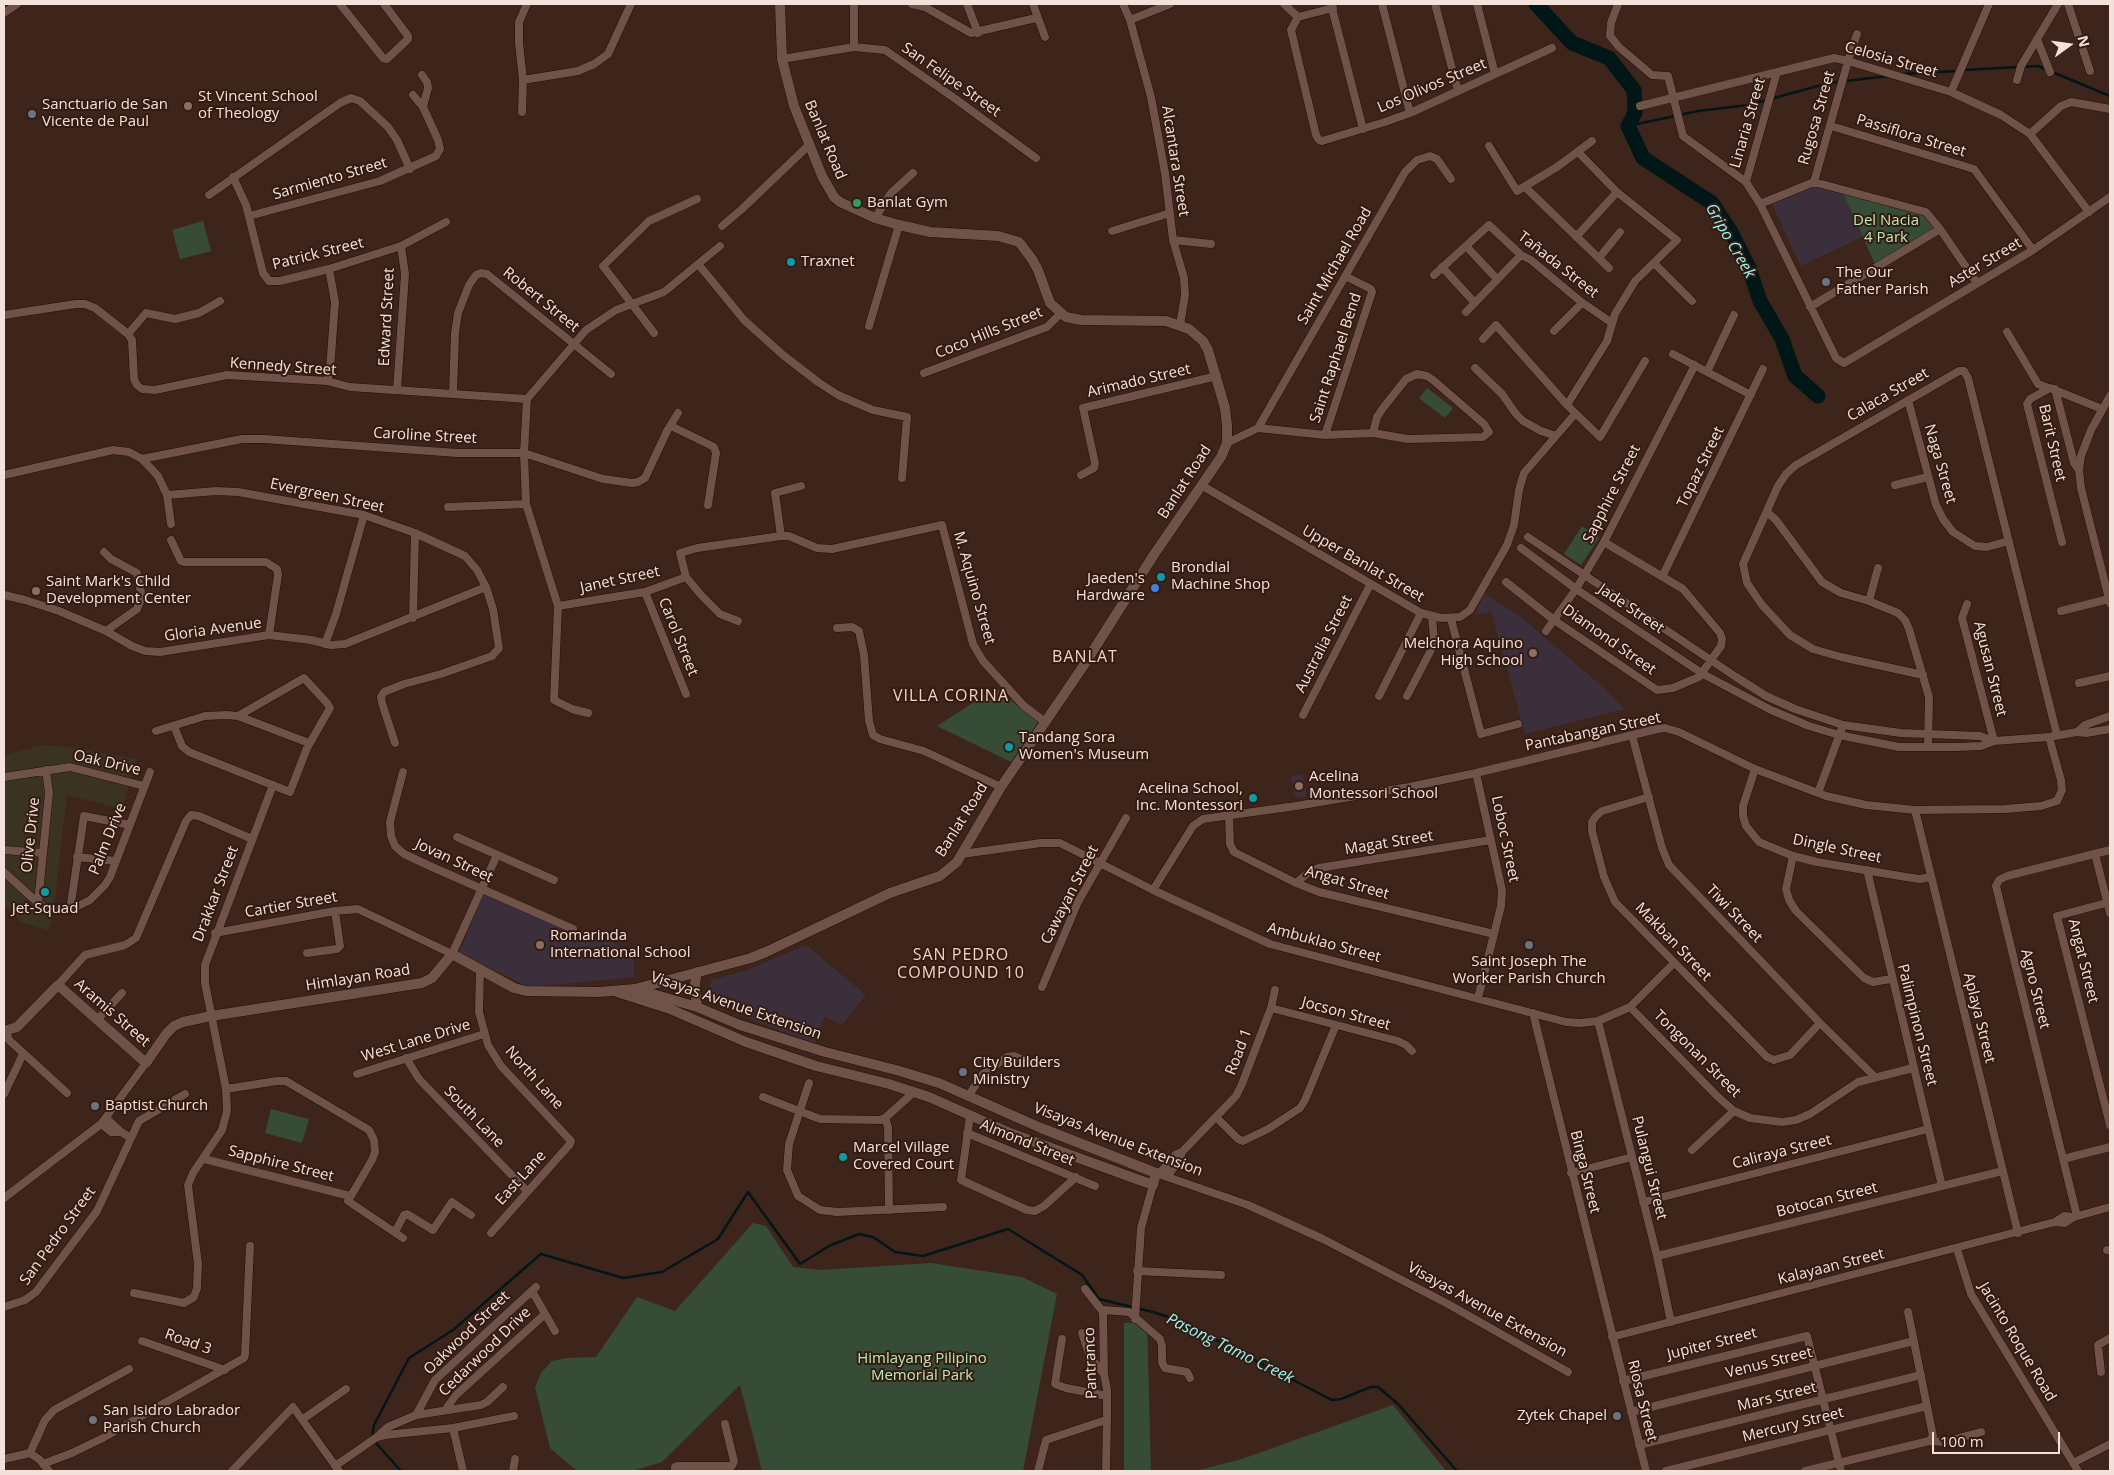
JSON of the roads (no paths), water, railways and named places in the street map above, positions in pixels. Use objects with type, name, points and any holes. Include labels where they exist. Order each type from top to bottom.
[{"type":"street","points":[[4,12],[17,4]]},
{"type":"street","points":[[340,4],[383,58],[387,59],[408,39],[408,36],[384,4]]},
{"type":"street","points":[[522,112],[523,80],[519,43],[520,22],[527,4]]},
{"type":"street","points":[[523,80],[578,71],[594,64],[608,54],[631,4]]},
{"type":"street","name":"Banlat Road","points":[[635,988],[766,952],[890,893],[933,879],[953,866],[962,854],[1000,787],[1084,665],[1221,457],[1227,443],[1226,417],[1212,358],[1203,341],[1189,329],[1158,320],[1081,320],[1060,314],[1050,303],[1032,259],[1018,242],[1006,237],[939,232],[899,226],[848,207],[834,197],[822,176],[794,106],[782,59],[780,4]]},
{"type":"street","points":[[854,4],[854,47]]},
{"type":"street","points":[[912,4],[924,7],[971,33],[978,33],[1036,18]]},
{"type":"street","points":[[967,4],[978,33]]},
{"type":"street","points":[[1033,4],[1036,18],[1045,37]]},
{"type":"street","name":"Alcantara Street","points":[[1123,4],[1130,20],[1151,97],[1165,173],[1173,240],[1184,278],[1185,295],[1180,325]]},
{"type":"street","points":[[1130,20],[1170,4]]},
{"type":"street","points":[[1284,4],[1298,17],[1332,6],[1364,129]]},
{"type":"street","points":[[1382,4],[1410,112]]},
{"type":"street","points":[[1435,4],[1458,92]]},
{"type":"street","points":[[1477,4],[1495,74]]},
{"type":"street","points":[[1618,4],[1610,30],[1613,41],[1652,75],[1668,76],[1683,136],[1746,182],[1760,204],[1810,307],[1940,229]]},
{"type":"street","points":[[1951,92],[1989,4]]},
{"type":"street","points":[[2018,80],[2021,66],[2058,4]]},
{"type":"street","points":[[2068,4],[2090,71]]},
{"type":"street","name":"Los Olivos Street","points":[[1298,17],[1291,30],[1291,38],[1316,135],[1319,140],[1325,141],[1410,112],[1552,48]]},
{"type":"street","name":"Rugosa Street","points":[[1760,204],[1814,182],[1857,34]]},
{"type":"street","points":[[2037,39],[2050,72]]},
{"type":"street","name":"San Felipe Street","points":[[782,59],[854,47],[885,50],[1036,158]]},
{"type":"street","name":"Celosia Street","points":[[1640,106],[1834,58],[1848,61],[1951,92],[2001,115],[2030,134],[2089,212]]},
{"type":"street","name":"Linaria Street","points":[[1746,182],[1777,72]]},
{"type":"street","points":[[422,75],[427,82],[428,88],[423,107]]},
{"type":"street","points":[[413,95],[423,107]]},
{"type":"street","points":[[209,195],[340,103],[350,98],[360,101],[388,126],[397,140],[410,169]]},
{"type":"street","points":[[2030,134],[2060,106],[2071,102],[2110,109]]},
{"type":"street","name":"Sarmiento Street","points":[[249,216],[380,181],[436,156],[440,148],[423,107]]},
{"type":"street","name":"Passiflora Street","points":[[1831,126],[1974,169],[2033,250]]},
{"type":"street","points":[[1489,146],[1517,191],[1578,152],[1592,140]]},
{"type":"street","points":[[722,226],[810,145]]},
{"type":"street","points":[[1567,405],[1607,341],[1615,314],[1635,281],[1677,240],[1617,192],[1578,152]]},
{"type":"street","name":"Saint Michael Road","points":[[1258,428],[1405,172],[1417,160],[1430,156],[1437,159],[1451,179]]},
{"type":"street","points":[[875,218],[891,193],[913,173]]},
{"type":"street","name":"Patrick Street","points":[[233,178],[249,216],[263,273],[270,281],[280,281],[329,269],[401,246],[446,222]]},
{"type":"street","points":[[1814,182],[1926,212],[1977,283]]},
{"type":"street","points":[[1524,187],[1609,268]]},
{"type":"street","points":[[1576,237],[1617,192]]},
{"type":"street","name":"Aster Street","points":[[1810,307],[1836,358],[1844,363],[2033,250],[2110,197]]},
{"type":"street","points":[[654,333],[603,266],[606,261],[656,216],[697,199]]},
{"type":"street","points":[[1112,231],[1170,213]]},
{"type":"street","name":"Tañada Street","points":[[1466,246],[1489,225],[1521,255],[1530,260],[1582,303],[1612,323]]},
{"type":"street","points":[[869,326],[899,226]]},
{"type":"street","points":[[1598,258],[1620,232]]},
{"type":"street","points":[[1173,240],[1211,244]]},
{"type":"street","name":"Edward Street","points":[[397,390],[405,274],[401,246]]},
{"type":"street","points":[[588,713],[572,709],[554,700],[558,606],[526,504],[524,453],[527,398],[586,330],[599,320],[631,304],[664,292],[720,246]]},
{"type":"street","points":[[1434,275],[1466,246],[1497,279]]},
{"type":"street","points":[[1466,312],[1521,255]]},
{"type":"street","points":[[1654,262],[1692,301]]},
{"type":"street","points":[[699,265],[744,320],[783,355],[818,382],[838,395],[873,410],[906,417],[902,478]]},
{"type":"street","points":[[1442,267],[1475,303]]},
{"type":"street","points":[[327,381],[330,369],[335,302],[329,269]]},
{"type":"street","name":"Robert Street","points":[[453,393],[455,333],[458,313],[469,285],[476,275],[487,274],[611,374]]},
{"type":"street","name":"Saint Raphael Bend","points":[[1325,435],[1372,292],[1371,289],[1345,276]]},
{"type":"street","points":[[4,315],[85,304],[95,308],[128,334],[146,313],[175,319],[199,313],[220,301]]},
{"type":"street","points":[[1554,331],[1582,303]]},
{"type":"street","name":"Coco Hills Street","points":[[924,374],[1047,327],[1060,314]]},
{"type":"street","points":[[1707,372],[1734,314]]},
{"type":"street","points":[[1483,339],[1496,325],[1575,414],[1600,437],[1645,360]]},
{"type":"street","points":[[2007,332],[2038,384],[2052,388],[2074,463],[2079,470]]},
{"type":"street","name":"Kennedy Street","points":[[128,334],[132,340],[133,347],[134,379],[142,389],[155,390],[227,375],[327,381],[350,387],[527,398]]},
{"type":"street","points":[[1674,354],[1751,395]]},
{"type":"street","name":"Sapphire Street","points":[[1546,631],[1586,574],[1604,542],[1695,365]]},
{"type":"street","points":[[1475,368],[1498,389],[1523,421],[1556,436]]},
{"type":"street","name":"Topaz Street","points":[[1662,575],[1763,369]]},
{"type":"street","name":"Calaca Street","points":[[1923,675],[1841,657],[1813,648],[1790,635],[1777,623],[1747,584],[1742,564],[1778,486],[1786,474],[1796,465],[1960,370],[1967,374],[2009,541],[2053,736]]},
{"type":"street","points":[[1227,443],[1258,428],[1325,435],[1373,433],[1397,438],[1415,439],[1483,437],[1489,432],[1484,424],[1433,380],[1427,376],[1417,374],[1406,379],[1383,408],[1377,417],[1373,433]]},
{"type":"street","name":"Arimado Street","points":[[1081,475],[1094,468],[1095,463],[1083,408],[1217,376]]},
{"type":"street","name":"Barit Street","points":[[2062,542],[2028,406],[2030,399],[2052,388],[2102,410]]},
{"type":"street","points":[[2061,611],[2110,601],[2081,488],[2079,470],[2085,443],[2110,396]]},
{"type":"street","name":"Naga Street","points":[[1908,400],[1928,478],[1936,505],[1943,519],[1953,532],[1975,546],[1987,547],[2009,541]]},
{"type":"street","name":"Caroline Street","points":[[142,459],[242,439],[264,439],[448,452],[524,453],[603,479],[616,482],[638,482],[645,478],[678,413]]},
{"type":"street","points":[[1518,724],[1481,734],[1451,619],[1465,615],[1470,610],[1505,550],[1514,525],[1522,477],[1575,414]]},
{"type":"street","points":[[670,426],[714,447],[716,453],[708,505]]},
{"type":"street","points":[[4,476],[113,450],[129,452],[142,459],[154,470],[167,495],[171,524]]},
{"type":"street","points":[[1894,485],[1928,478]]},
{"type":"street","name":"Upper Banlat Street","points":[[1201,485],[1421,614],[1451,619]]},
{"type":"street","points":[[738,620],[720,614],[686,577],[680,553],[697,548],[781,536],[775,493],[801,486]]},
{"type":"street","name":"Evergreen Street","points":[[167,495],[216,491],[238,492],[364,515],[415,533],[465,556],[477,570],[486,587],[493,609],[500,648],[492,656],[384,692],[381,697],[382,703],[395,743]]},
{"type":"street","points":[[448,507],[526,504]]},
{"type":"street","points":[[1766,512],[1776,520],[1822,582],[1841,593],[1869,601],[1898,613],[1905,620],[1929,697],[1928,747]]},
{"type":"street","points":[[325,644],[336,614],[364,515]]},
{"type":"street","name":"M. Aquino Street","points":[[781,536],[788,536],[817,548],[832,549],[942,525],[973,644],[983,661],[1010,691],[1044,722]]},
{"type":"street","points":[[413,618],[415,533]]},
{"type":"street","name":"Jade Street","points":[[1528,537],[1586,574],[1736,677],[1766,696],[1795,709],[1843,725],[1901,733],[1980,736],[1994,741]]},
{"type":"street","points":[[171,540],[181,561],[184,562],[266,562],[277,569],[278,575],[269,635]]},
{"type":"street","points":[[1604,542],[1662,575],[1689,594],[1720,633],[1722,643],[1703,674]]},
{"type":"street","name":"Jade Street","points":[[1521,548],[1576,589],[1703,674],[1786,716],[1839,736],[1891,746],[1981,746],[1994,741]]},
{"type":"street","points":[[104,552],[111,559],[137,573],[142,597],[137,609],[106,631]]},
{"type":"street","points":[[1869,601],[1878,568]]},
{"type":"street","name":"Janet Street","points":[[558,606],[644,592],[686,577]]},
{"type":"street","name":"Diamond Street","points":[[1506,582],[1554,620],[1658,690],[1673,688],[1695,680],[1703,674]]},
{"type":"street","name":"Australia Street","points":[[1304,715],[1370,585]]},
{"type":"street","name":"Gloria Avenue","points":[[4,595],[59,611],[106,631],[145,651],[160,652],[269,635],[312,640],[325,644],[345,644],[486,587]]},
{"type":"street","name":"Carol Street","points":[[644,592],[686,694]]},
{"type":"street","name":"Agusan Street","points":[[1967,604],[1962,618],[1994,741]]},
{"type":"street","points":[[1379,696],[1421,614]]},
{"type":"street","points":[[1407,696],[1430,652],[1434,639],[1432,617]]},
{"type":"street","points":[[837,628],[852,627],[859,631],[864,655],[869,721],[873,735],[880,739],[924,751],[1000,787]]},
{"type":"street","points":[[2079,683],[2110,676]]},
{"type":"street","points":[[1730,687],[1736,677]]},
{"type":"street","points":[[174,726],[182,746],[189,752],[290,792],[309,744],[330,708],[328,703],[304,678],[238,716]]},
{"type":"street","points":[[156,731],[205,716],[238,716],[309,744]]},
{"type":"street","points":[[2077,732],[2085,725],[2110,716]]},
{"type":"street","points":[[1818,794],[1843,725]]},
{"type":"street","name":"Pantabangan Street","points":[[1153,890],[1192,826],[1203,819],[1409,787],[1476,773],[1657,729],[1672,730],[1755,769],[1818,794],[1866,805],[1915,810],[2005,809],[2042,806],[2057,801],[2061,796],[2062,790],[2053,736]]},
{"type":"street","points":[[1994,741],[2077,732],[2086,733],[2110,729]]},
{"type":"street","name":"Tiwi Street","points":[[1632,735],[1662,848],[1669,865],[1820,1023],[1875,1077]]},
{"type":"street","name":"Oak Drive","points":[[4,778],[70,767],[144,786]]},
{"type":"street","name":"Dingle Street","points":[[1755,769],[1743,806],[1746,826],[1759,842],[1793,856],[1920,879],[1930,877]]},
{"type":"street","name":"Olive Drive","points":[[38,903],[49,793],[46,770]]},
{"type":"street","name":"Palm Drive","points":[[70,910],[90,900],[105,885],[150,772]]},
{"type":"street","name":"Jovan Street","points":[[403,772],[390,822],[391,836],[395,846],[411,857],[573,929]]},
{"type":"street","name":"Loboc Street","points":[[1476,773],[1502,890],[1494,934],[1478,998]]},
{"type":"street","name":"Drakkar Street","points":[[134,1293],[178,1303],[190,1301],[194,1297],[197,1288],[198,1273],[188,1186],[193,1173],[222,1130],[226,1119],[226,1089],[205,983],[204,965],[273,785]]},
{"type":"street","name":"Makban Street","points":[[1648,797],[1602,810],[1592,822],[1592,831],[1604,877],[1615,902],[1767,1057],[1774,1060],[1790,1055],[1820,1023]]},
{"type":"street","name":"Aplaya Street","points":[[1915,810],[2018,1233]]},
{"type":"street","points":[[67,1093],[10,1040],[5,1031],[17,1027],[85,955],[124,944],[136,938],[186,821],[191,815],[198,816],[252,838]]},
{"type":"street","points":[[4,872],[38,903],[51,910],[70,910],[84,816],[130,825]]},
{"type":"street","name":"Angat Street","points":[[1229,816],[1230,844],[1234,852],[1296,883],[1320,892],[1494,934]]},
{"type":"street","name":"Cawayan Street","points":[[1042,986],[1076,908],[1126,818]]},
{"type":"street","points":[[457,837],[554,880]]},
{"type":"street","name":"Magat Street","points":[[1296,883],[1309,872],[1319,868],[1491,840]]},
{"type":"street","name":"Ambuklao Street","points":[[962,854],[1060,843],[1101,862],[1153,890],[1270,944],[1566,1022],[1598,1021],[1630,1008],[1674,963]]},
{"type":"street","points":[[4,850],[43,853]]},
{"type":"street","name":"Agno Street","points":[[2075,1217],[2063,1160],[1996,886],[1999,880],[2007,876],[2110,850]]},
{"type":"street","points":[[2095,854],[2109,902],[2110,913]]},
{"type":"street","points":[[497,855],[452,954],[514,988],[526,991],[615,992],[635,988]]},
{"type":"street","points":[[1793,856],[1786,889],[1789,900],[1796,911],[1864,978],[1873,982],[1891,978]]},
{"type":"street","points":[[77,857],[116,861]]},
{"type":"street","name":"Palimpinon Street","points":[[1867,870],[1891,978],[1942,1186]]},
{"type":"street","name":"Angat Street","points":[[2109,902],[2057,916],[2110,1125]]},
{"type":"street","name":"Cartier Street","points":[[215,933],[349,909],[365,912],[452,954]]},
{"type":"street","points":[[307,953],[338,949],[340,946],[335,911]]},
{"type":"street","name":"Himlayan Road","points":[[146,1063],[166,1034],[174,1026],[183,1022],[422,983],[432,978],[452,954]]},
{"type":"street","name":"North Lane","points":[[480,970],[478,1000],[484,1034],[501,1066],[571,1141]]},
{"type":"street","points":[[697,1007],[695,990],[698,972]]},
{"type":"street","name":"Aramis Street","points":[[58,985],[146,1063]]},
{"type":"street","name":"Visayas Avenue Extension","points":[[635,988],[697,1007],[740,1025],[825,1052],[896,1070],[969,1095],[1018,1118],[1161,1175],[1248,1205],[1323,1239],[1448,1304],[1568,1372]]},
{"type":"street","name":"Road 1","points":[[1161,1175],[1175,1155],[1182,1152],[1232,1102],[1239,1090],[1271,1008],[1275,990]]},
{"type":"street","name":"Visayas Avenue Extension","points":[[615,992],[670,1009],[746,1042],[816,1066],[914,1092],[1010,1133],[1153,1185]]},
{"type":"street","points":[[97,1020],[122,993]]},
{"type":"street","name":"Jocson Street","points":[[1271,1008],[1398,1041],[1412,1051]]},
{"type":"street","name":"Tongonan Street","points":[[1630,1008],[1718,1097],[1734,1111],[1750,1118],[1766,1121],[1796,1120],[1810,1114],[1852,1085],[1875,1077],[1913,1068]]},
{"type":"street","name":"Binga Street","points":[[1533,1013],[1612,1337]]},
{"type":"street","name":"Pulangui Street","points":[[1598,1021],[1672,1322]]},
{"type":"street","points":[[1216,1118],[1238,1139],[1243,1141],[1268,1129],[1300,1108],[1336,1024]]},
{"type":"street","name":"West Lane Drive","points":[[357,1074],[484,1034]]},
{"type":"street","points":[[4,1094],[24,1054]]},
{"type":"street","points":[[969,1095],[982,1074],[1007,1057],[1014,1056],[1035,1065]]},
{"type":"street","name":"South Lane","points":[[406,1058],[419,1079],[527,1191]]},
{"type":"street","points":[[4,1198],[103,1121],[146,1063]]},
{"type":"street","points":[[226,1089],[286,1081],[370,1130],[374,1140],[375,1152],[349,1199]]},
{"type":"street","points":[[809,1083],[788,1157],[788,1170],[798,1196],[820,1210],[837,1212],[943,1207]]},
{"type":"street","points":[[763,1097],[828,1121],[885,1118],[914,1092]]},
{"type":"street","name":"San Pedro Street","points":[[4,1307],[31,1297],[71,1246],[101,1204],[142,1118],[185,1094]]},
{"type":"street","points":[[1692,1150],[1734,1111]]},
{"type":"street","name":"Almond Street","points":[[970,1116],[961,1180],[1027,1210],[1035,1211],[1044,1206],[1076,1178]]},
{"type":"street","points":[[885,1118],[888,1127],[889,1210]]},
{"type":"street","points":[[1010,1133],[1018,1118]]},
{"type":"street","points":[[103,1121],[131,1138]]},
{"type":"street","name":"Caliraya Street","points":[[1643,1202],[1928,1128]]},
{"type":"street","name":"Almond Street","points":[[967,1133],[1095,1186]]},
{"type":"street","name":"East Lane","points":[[490,1233],[571,1141]]},
{"type":"street","points":[[2063,1160],[2110,1147]]},
{"type":"street","points":[[1571,1173],[1632,1157]]},
{"type":"street","name":"Sapphire Street","points":[[204,1158],[349,1199],[403,1238]]},
{"type":"street","name":"Botocan Street","points":[[1657,1256],[2003,1171]]},
{"type":"street","points":[[1135,1319],[1141,1228],[1145,1208],[1153,1185],[1161,1175]]},
{"type":"street","points":[[395,1232],[404,1215],[407,1214],[432,1230],[452,1202],[471,1215]]},
{"type":"street","name":"Kalayaan Street","points":[[1612,1337],[1957,1249],[2055,1222],[2065,1223],[2075,1217],[2110,1207]]},
{"type":"street","points":[[43,1464],[101,1439],[241,1360],[245,1355],[250,1246]]},
{"type":"street","name":"Jacinto Roque Road","points":[[1957,1249],[1969,1291],[2078,1471]]},
{"type":"street","points":[[1137,1271],[1221,1275]]},
{"type":"street","points":[[1085,1288],[1103,1312]]},
{"type":"street","name":"Oakwood Street","points":[[416,1415],[435,1380],[534,1289],[545,1314]]},
{"type":"street","name":"Pantranco","points":[[1106,1471],[1107,1396],[1104,1374],[1103,1312],[1107,1308],[1129,1312],[1160,1339],[1162,1362],[1165,1368],[1187,1372],[1190,1378]]},
{"type":"street","points":[[1908,1312],[1933,1436],[1929,1441]]},
{"type":"street","points":[[545,1314],[555,1331]]},
{"type":"street","name":"Cedarwood Drive","points":[[445,1410],[456,1395],[545,1314]]},
{"type":"street","points":[[1082,1333],[1090,1357],[1104,1374]]},
{"type":"street","name":"Jupiter Street","points":[[1623,1381],[1807,1336],[1815,1366]]},
{"type":"street","name":"Riosa Street","points":[[1612,1337],[1646,1471]]},
{"type":"street","points":[[2101,1372],[2098,1345],[2110,1338]]},
{"type":"street","points":[[1062,1339],[1055,1384],[1107,1396]]},
{"type":"street","name":"Road 3","points":[[142,1340],[225,1370]]},
{"type":"street","name":"Venus Street","points":[[1631,1412],[1914,1341]]},
{"type":"street","points":[[1815,1366],[1841,1471]]},
{"type":"street","points":[[4,1459],[30,1452],[45,1420],[54,1410],[129,1370]]},
{"type":"street","name":"Mars Street","points":[[1639,1445],[1921,1375]]},
{"type":"street","points":[[232,1471],[290,1408],[295,1408],[337,1468],[388,1427],[416,1415],[484,1404],[503,1387]]},
{"type":"street","points":[[303,1419],[346,1389]]},
{"type":"street","name":"Mercury Street","points":[[1666,1471],[1927,1406]]},
{"type":"street","points":[[376,1438],[403,1432],[453,1428],[514,1416]]},
{"type":"street","name":"Pantranco","points":[[1038,1471],[1046,1440],[1106,1420]]},
{"type":"street","points":[[675,1471],[675,1467],[679,1466],[732,1466],[734,1461],[725,1424]]},
{"type":"street","points":[[453,1428],[462,1471]]},
{"type":"street","points":[[1805,1471],[1929,1441],[1944,1442],[1981,1432]]},
{"type":"street","points":[[2073,1463],[2110,1444]]},
{"type":"street","points":[[30,1452],[48,1471]]},
{"type":"street","points":[[513,1471],[514,1459]]},
{"type":"waterway","name":"Gripo Creek","points":[[1536,4],[1572,43],[1609,58],[1634,90],[1635,113],[1628,126],[1643,158],[1712,203],[1731,232],[1749,268],[1760,301],[1782,339],[1795,376],[1818,396]]},
{"type":"waterway","points":[[1963,70],[2038,66],[2047,70]]},
{"type":"waterway","points":[[1903,74],[1957,71]]},
{"type":"waterway","points":[[2052,72],[2110,96]]},
{"type":"waterway","points":[[1628,126],[1698,111],[1748,105],[1829,83],[1888,76]]},
{"type":"waterway","name":"Pasong Tamo Creek","points":[[372,1437],[374,1425],[409,1358],[453,1330],[541,1254],[623,1278],[662,1272],[718,1239],[748,1192],[800,1264],[829,1246],[859,1234],[873,1237],[895,1252],[923,1256],[1008,1229],[1082,1275],[1099,1299],[1177,1320],[1332,1400],[1341,1399],[1371,1387],[1378,1387],[1398,1404],[1457,1471]]},
{"type":"waterway","name":"Pasong Tamo Creek","points":[[375,1442],[401,1471]]},
{"type":"place","name":"St Vincent School of Theology","points":[[188,106]]},
{"type":"place","name":"Sanctuario de San Vicente de Paul","points":[[32,114]]},
{"type":"place","name":"Banlat Gym","points":[[857,203]]},
{"type":"place","name":"Traxnet","points":[[791,262]]},
{"type":"place","name":"The Our Father Parish","points":[[1826,282]]},
{"type":"place","name":"Brondial Machine Shop","points":[[1161,577]]},
{"type":"place","name":"Jaeden's Hardware","points":[[1155,588]]},
{"type":"place","name":"Saint Mark's Child Development Center","points":[[36,591]]},
{"type":"place","name":"Melchora Aquino High School","points":[[1533,653]]},
{"type":"place","name":"Tandang Sora Women's Museum","points":[[1009,747]]},
{"type":"place","name":"Acelina Montessori School","points":[[1299,786]]},
{"type":"place","name":"Acelina School, Inc. Montessori","points":[[1253,798]]},
{"type":"place","name":"Jet-Squad","points":[[45,892]]},
{"type":"place","name":"Romarinda International School","points":[[540,945]]},
{"type":"place","name":"Saint Joseph The Worker Parish Church","points":[[1529,945]]},
{"type":"place","name":"City Builders Ministry","points":[[963,1072]]},
{"type":"place","name":"Baptist Church","points":[[95,1106]]},
{"type":"place","name":"Marcel Village Covered Court","points":[[843,1157]]},
{"type":"place","name":"Zytek Chapel","points":[[1617,1416]]},
{"type":"place","name":"San Isidro Labrador Parish Church","points":[[93,1420]]},
{"type":"district","name":"BANLAT","points":[[1085,657]]},
{"type":"district","name":"VILLA CORINA","points":[[951,696]]},
{"type":"district","name":"SAN PEDRO COMPOUND 10","points":[[961,964]]},
{"type":"park label","name":"Del Nacia 4 Park","points":[[1886,230]]},
{"type":"park label","name":"Himlayang Pilipino Memorial Park","points":[[922,1368]]}]
